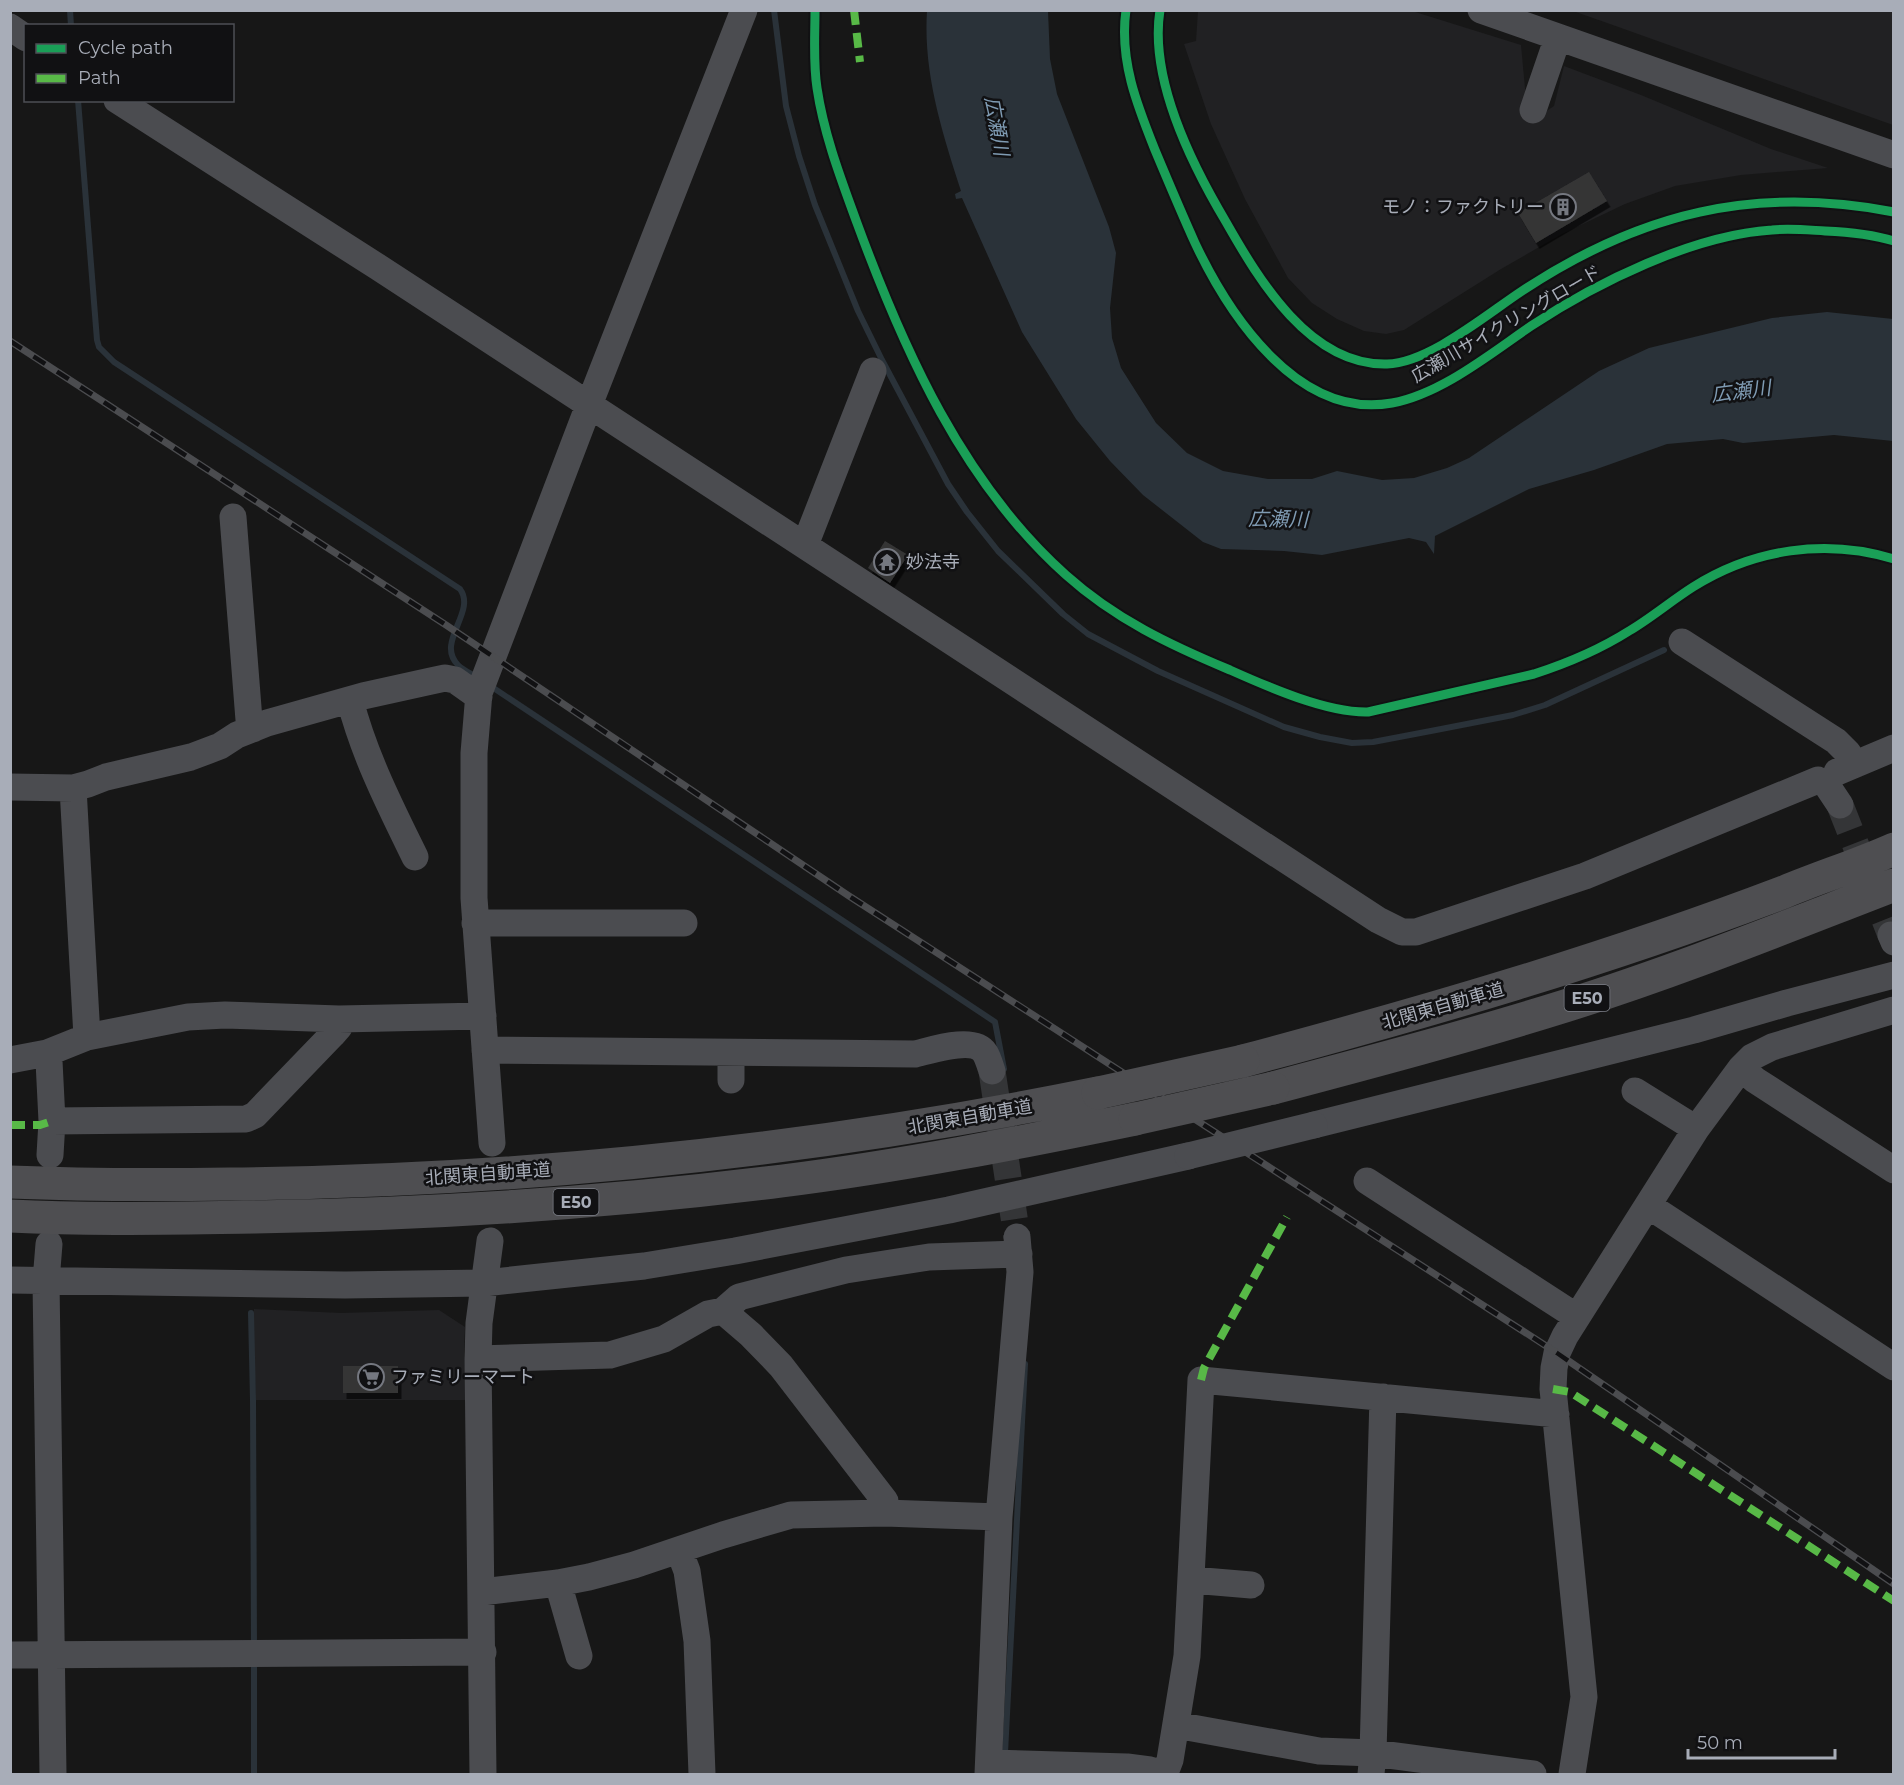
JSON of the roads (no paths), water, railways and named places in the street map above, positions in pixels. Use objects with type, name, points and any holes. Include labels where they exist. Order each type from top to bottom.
[{"type":"highway","points":[[1561,971],[1696,910],[1893,826]]},
{"type":"highway","name":"北関東自動車道","points":[[10,1182],[332,1183],[548,1171],[693,1158],[779,1147],[1008,1111],[1243,1061],[1397,1020],[1561,971],[1702,923],[1893,849]]},
{"type":"highway","name":"北関東自動車道","points":[[10,1216],[171,1219],[332,1216],[552,1205],[783,1181],[1015,1143],[1273,1088],[1406,1053],[1567,1005],[1710,956],[1893,885]]},
{"type":"street","points":[[492,1143],[474,911],[474,753],[479,697],[588,405],[744,10]]},
{"type":"street","points":[[1481,10],[1893,155]]},
{"type":"street","points":[[10,27],[24,37]]},
{"type":"street","points":[[1533,110],[1558,37]]},
{"type":"street","points":[[120,102],[378,267],[1358,907],[1402,932],[1416,932],[1584,876],[1893,748]]},
{"type":"street","points":[[805,545],[873,371]]},
{"type":"street","points":[[233,517],[249,720],[253,729]]},
{"type":"street","points":[[1682,642],[1836,741],[1848,753],[1854,765]]},
{"type":"street","points":[[10,787],[73,788],[106,777],[191,757],[220,746],[267,723],[350,700],[446,678],[455,680],[479,697]]},
{"type":"street","points":[[350,700],[355,721],[382,789],[415,857]]},
{"type":"street","points":[[1818,780],[1826,784],[1840,805]]},
{"type":"street","points":[[73,788],[87,1037]]},
{"type":"street","points":[[474,911],[684,923]]},
{"type":"street","points":[[10,1280],[345,1285],[484,1282],[644,1266],[949,1210],[1188,1156],[1694,1030],[1893,975]]},
{"type":"street","points":[[1572,1774],[1584,1697],[1553,1389],[1557,1353],[1577,1317],[1696,1129],[1741,1068],[1752,1057],[1772,1047],[1893,1010]]},
{"type":"street","points":[[10,1060],[47,1053],[87,1037],[188,1017],[225,1015],[339,1018],[483,1016]]},
{"type":"street","points":[[52,1121],[246,1119],[255,1115],[332,1035],[339,1027],[339,1018]]},
{"type":"street","points":[[485,1050],[915,1054],[965,1044],[976,1045],[985,1052],[992,1071]]},
{"type":"street","points":[[47,1053],[52,1121],[50,1155]]},
{"type":"street","points":[[731,1053],[731,1080]]},
{"type":"street","points":[[1741,1068],[1755,1080],[1893,1170]]},
{"type":"street","points":[[1635,1091],[1696,1129]]},
{"type":"street","points":[[1367,1181],[1577,1317]]},
{"type":"street","points":[[1649,1206],[1893,1368]]},
{"type":"street","points":[[483,1774],[478,1359],[479,1323],[490,1240]]},
{"type":"street","points":[[49,1244],[46,1281],[53,1774]]},
{"type":"street","points":[[478,1359],[610,1354],[664,1339],[731,1304],[823,1275],[889,1262],[1018,1245],[1020,1272],[999,1517],[988,1768],[1127,1767],[1166,1774],[1187,1656],[1201,1380],[1556,1414]]},
{"type":"street","points":[[731,1304],[750,1335],[782,1366],[885,1501],[885,1514]]},
{"type":"street","points":[[1372,1764],[1383,1397]]},
{"type":"street","points":[[482,1592],[558,1583],[634,1565],[792,1515],[885,1514],[999,1517]]},
{"type":"street","points":[[679,1550],[687,1571],[697,1641],[702,1774]]},
{"type":"street","points":[[1192,1580],[1251,1585]]},
{"type":"street","points":[[558,1583],[579,1656]]},
{"type":"street","points":[[10,1655],[483,1652]]},
{"type":"street","points":[[1176,1725],[1319,1751],[1372,1764],[1533,1774]]},
{"type":"water","name":"広瀬川","points":[[927,11],[1048,11],[1050,59],[1057,94],[1109,227],[1116,253],[1110,308],[1112,338],[1121,368],[1156,423],[1187,453],[1223,471],[1268,479],[1312,479],[1337,471],[1382,480],[1414,478],[1447,468],[1469,458],[1599,371],[1649,348],[1772,318],[1827,312],[1893,319],[1893,441],[1834,435],[1743,443],[1723,439],[1667,444],[1594,470],[1529,489],[1435,536],[1434,554],[1426,542],[1409,538],[1322,555],[1221,549],[1203,542],[1143,495],[1110,461],[1076,419],[1022,332],[962,198],[956,199],[955,194],[961,191],[935,102],[931,80]]},
{"type":"waterway","points":[[70,10],[71,24]]},
{"type":"waterway","points":[[774,10],[786,106],[799,156],[815,205],[858,311],[882,360],[948,484],[967,512],[998,551],[1063,614],[1088,634],[1158,671],[1284,727],[1352,743],[1373,742],[1513,715],[1545,705],[1664,650]]},
{"type":"waterway","points":[[78,102],[99,347],[114,362],[460,589],[464,598],[464,607],[453,637],[452,656],[460,667],[478,678]]},
{"type":"waterway","points":[[489,685],[995,1022],[1004,1069]]},
{"type":"waterway","points":[[251,1313],[254,1648]]},
{"type":"waterway","points":[[1005,1753],[1025,1364]]},
{"type":"waterway","points":[[254,1661],[254,1774]]},
{"type":"tunnel","points":[[1840,805],[1891,935]]},
{"type":"tunnel","points":[[992,1071],[1017,1237]]},
{"type":"railway","points":[[10,341],[446,625],[849,896],[1557,1353],[1894,1584]]},
{"type":"place","name":"モノ：ファクトリー","points":[[1563,207]]},
{"type":"place","name":"妙法寺","points":[[887,562]]},
{"type":"place","name":"ファミリーマート","points":[[371,1377]]}]
